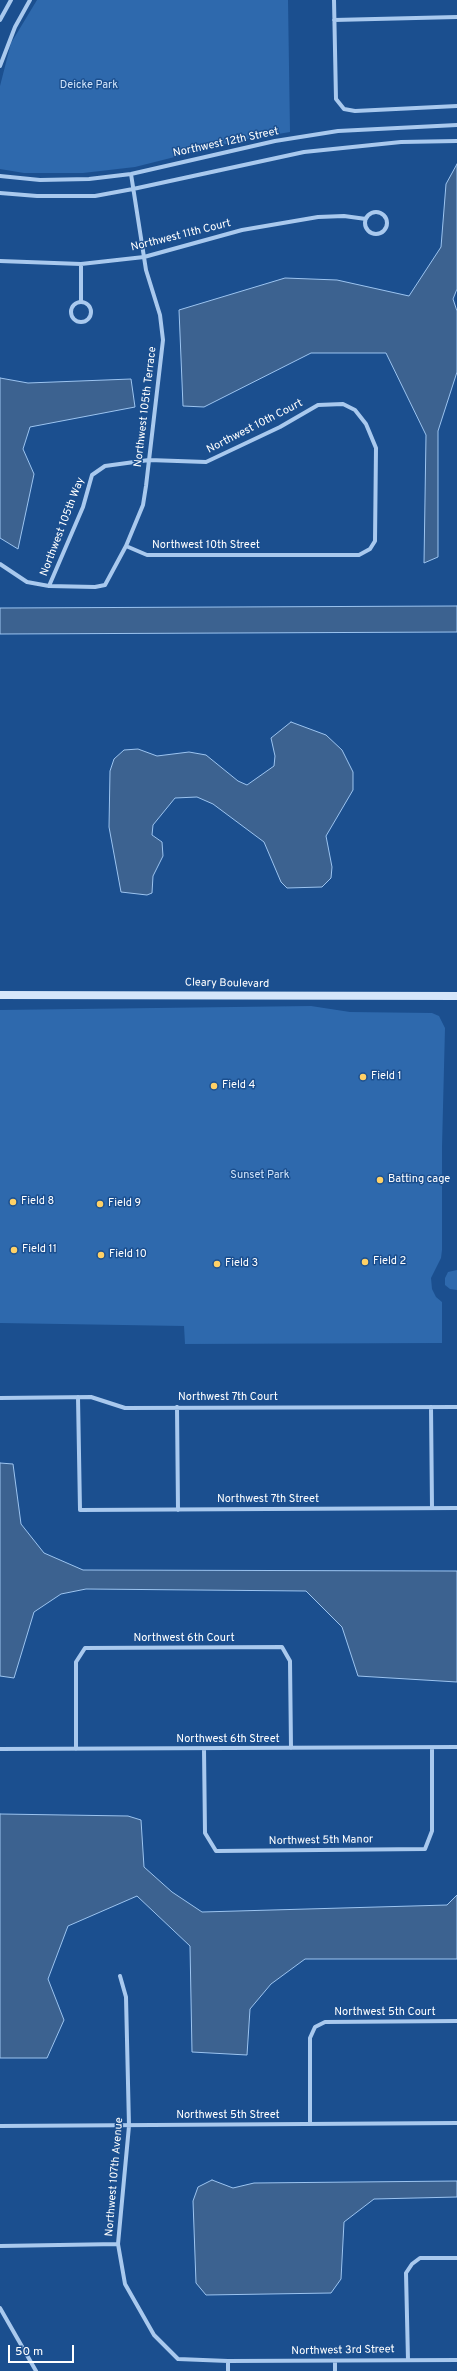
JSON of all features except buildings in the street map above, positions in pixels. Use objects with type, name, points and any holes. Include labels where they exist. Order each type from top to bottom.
[{"type":"street","points":[[0,20],[11,0]]},
{"type":"street","points":[[0,66],[15,27],[30,0]]},
{"type":"street","points":[[334,0],[336,99],[344,108],[355,111],[457,106]]},
{"type":"street","points":[[334,20],[457,17]]},
{"type":"street","name":"Northwest 12th Street","points":[[0,176],[40,180],[68,180],[131,174],[275,140],[338,131],[457,125]]},
{"type":"street","points":[[0,193],[37,196],[95,196],[304,152],[401,142],[457,141]]},
{"type":"street","name":"Northwest 105th Terrace","points":[[126,546],[143,505],[157,403],[163,340],[160,315],[144,257],[131,174]]},
{"type":"street","name":"Northwest 11th Court","points":[[380,212],[386,216],[387,226],[382,232],[375,234],[366,227],[366,219],[370,213],[380,212]]},
{"type":"street","name":"Northwest 11th Court","points":[[0,261],[81,264],[144,257],[242,230],[310,218],[344,216],[366,219]]},
{"type":"street","points":[[80,302],[81,264]]},
{"type":"street","points":[[80,302],[88,304],[91,310],[88,319],[82,322],[75,320],[71,314],[73,305],[80,302]]},
{"type":"street","name":"Northwest 10th Court","points":[[92,475],[105,466],[149,460],[206,462],[280,427],[318,405],[342,404],[355,410],[366,424],[376,448],[375,541],[370,549]]},
{"type":"street","name":"Northwest 105th Way","points":[[49,586],[83,507],[92,475]]},
{"type":"street","points":[[0,564],[28,582],[49,586],[95,587],[105,585],[126,546]]},
{"type":"street","name":"Northwest 10th Street","points":[[126,546],[147,555],[358,555],[370,549]]},
{"type":"street","name":"Cleary Boulevard","points":[[0,994],[456,997]]},
{"type":"street","name":"Northwest 7th Street","points":[[78,1397],[80,1510],[457,1508]]},
{"type":"street","name":"Northwest 7th Court","points":[[0,1398],[91,1397],[125,1408],[457,1407]]},
{"type":"street","points":[[177,1407],[178,1510]]},
{"type":"street","points":[[431,1407],[432,1508]]},
{"type":"street","name":"Northwest 6th Court","points":[[76,1749],[76,1662],[85,1648],[282,1647],[290,1661],[291,1748]]},
{"type":"street","name":"Northwest 6th Street","points":[[0,1749],[457,1747]]},
{"type":"street","name":"Northwest 5th Manor","points":[[204,1749],[205,1833],[216,1851],[425,1849],[432,1831],[432,1748]]},
{"type":"street","name":"Northwest 107th Avenue","points":[[120,1976],[126,1997],[129,2126],[118,2244],[125,2284],[154,2335],[178,2359],[228,2361]]},
{"type":"street","name":"Northwest 5th Court","points":[[310,2124],[310,2038],[315,2027],[325,2022],[457,2021]]},
{"type":"street","name":"Northwest 5th Street","points":[[0,2126],[457,2123]]},
{"type":"street","points":[[0,2246],[118,2244]]},
{"type":"street","points":[[408,2360],[406,2274],[412,2264],[420,2258],[457,2258]]},
{"type":"street","points":[[0,2308],[36,2371]]},
{"type":"street","name":"Northwest 3rd Street","points":[[228,2361],[457,2360]]},
{"type":"street","points":[[228,2361],[228,2371]]},
{"type":"street","points":[[335,2361],[336,2371]]},
{"type":"green space","name":"Deicke Park","points":[[37,0],[288,0],[290,132],[242,140],[135,167],[83,173],[24,173],[0,169],[0,86],[11,43]]},
{"type":"green space","name":"Sunset Park","points":[[311,1006],[350,1012],[432,1013],[439,1016],[445,1028],[442,1147],[442,1250],[441,1258],[431,1278],[432,1289],[436,1297],[442,1302],[442,1343],[185,1344],[184,1326],[0,1323],[0,1010]]},
{"type":"green space","points":[[457,1270],[457,1290],[450,1289],[445,1285],[445,1278],[448,1272]]},
{"type":"shaded area","points":[[457,164],[457,289],[453,299],[457,311],[457,372],[438,431],[438,557],[424,563],[426,435],[386,353],[311,353],[204,407],[183,406],[179,310],[285,278],[337,280],[409,296],[441,247],[446,184]]},
{"type":"shaded area","points":[[0,378],[28,383],[131,379],[135,407],[30,427],[23,449],[34,474],[18,549],[0,538]]},
{"type":"shaded area","points":[[457,606],[457,632],[0,634],[0,608]]},
{"type":"shaded area","points":[[291,722],[326,735],[342,750],[353,772],[353,790],[326,836],[332,867],[331,878],[322,887],[287,888],[281,882],[264,842],[213,804],[197,797],[175,798],[153,825],[152,835],[162,842],[163,856],[153,876],[152,893],[147,895],[121,892],[109,827],[110,771],[114,759],[124,750],[138,749],[157,756],[189,752],[206,755],[238,781],[247,785],[274,766],[275,756],[271,738]]},
{"type":"shaded area","points":[[0,1463],[13,1464],[21,1524],[44,1553],[83,1570],[457,1571],[457,1682],[358,1676],[342,1627],[306,1591],[86,1589],[61,1594],[34,1612],[14,1678],[0,1676]]},
{"type":"shaded area","points":[[0,1814],[128,1816],[141,1820],[144,1867],[172,1892],[202,1912],[447,1905],[457,1895],[457,1959],[305,1959],[271,1984],[250,2009],[247,2055],[192,2052],[190,1946],[137,1896],[68,1926],[48,1979],[64,2020],[47,2058],[0,2058]]},
{"type":"shaded area","points":[[212,2180],[233,2188],[254,2183],[457,2181],[457,2197],[374,2199],[344,2222],[341,2279],[331,2293],[206,2295],[196,2283],[193,2201],[198,2187]]},
{"type":"place","name":"Field 1","points":[[363,1077]]},
{"type":"place","name":"Field 4","points":[[214,1086]]},
{"type":"place","name":"Batting cage","points":[[380,1180]]},
{"type":"place","name":"Field 8","points":[[13,1202]]},
{"type":"place","name":"Field 9","points":[[100,1204]]},
{"type":"place","name":"Field 11","points":[[14,1250]]},
{"type":"place","name":"Field 10","points":[[101,1255]]},
{"type":"place","name":"Field 2","points":[[365,1262]]},
{"type":"place","name":"Field 3","points":[[217,1264]]}]
